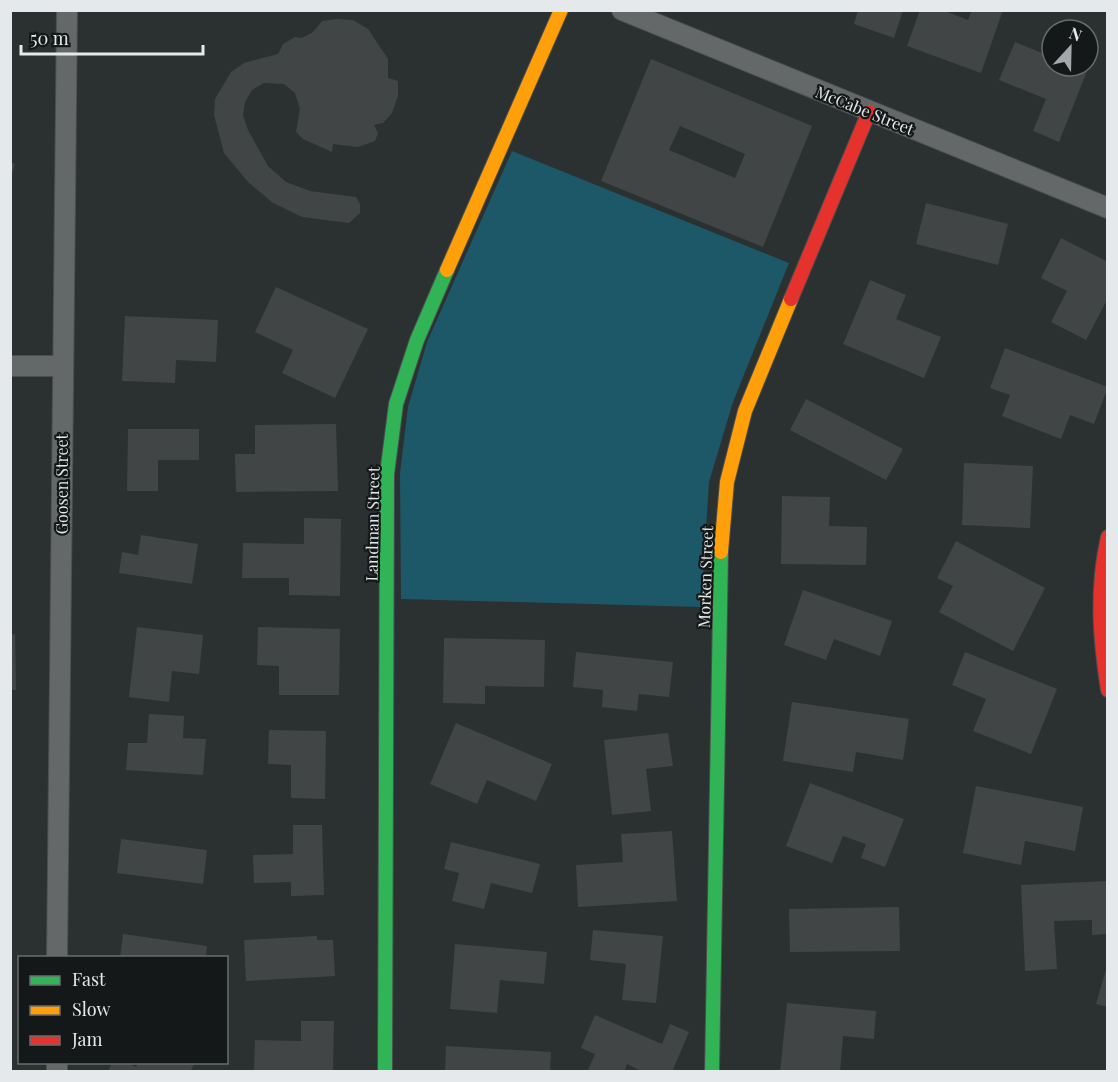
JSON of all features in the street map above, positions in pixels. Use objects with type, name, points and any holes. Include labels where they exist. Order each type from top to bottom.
[{"type":"street","name":"Goosen Street","points":[[57,956],[67,10]]},
{"type":"street","name":"Landman Street","points":[[384,1071],[387,474],[396,404],[417,340],[561,10]]},
{"type":"street","name":"McCabe Street","points":[[622,10],[1107,208]]},
{"type":"street","name":"Morken Street","points":[[712,1071],[720,564],[727,482],[745,411],[869,112]]},
{"type":"street","points":[[10,366],[62,366]]},
{"type":"street","points":[[1107,537],[1101,562],[1097,622],[1107,690]]},
{"type":"shaded area","points":[[512,151],[789,263],[733,402],[709,482],[701,607],[401,599],[400,473],[408,407],[427,342]]},
{"type":"building","points":[[858,10],[903,10],[894,38],[854,24]]},
{"type":"building","points":[[920,10],[942,10],[968,20],[972,10],[1003,10],[981,73],[907,46]]},
{"type":"building","points":[[353,20],[368,29],[388,59],[388,78],[398,81],[398,96],[392,113],[383,123],[374,125],[378,133],[375,141],[358,147],[333,144],[332,152],[303,139],[296,132],[300,109],[295,93],[284,84],[264,83],[252,90],[245,102],[243,115],[248,130],[268,166],[286,182],[310,191],[356,197],[360,204],[360,213],[349,223],[302,217],[273,203],[248,182],[224,153],[214,115],[215,99],[231,72],[244,63],[278,54],[283,44],[295,37],[302,38],[313,32],[322,21]]},
{"type":"building","points":[[1015,42],[1040,52],[1040,78],[1084,78],[1059,142],[1033,131],[1046,99],[999,80]]},
{"type":"building","points":[[651,59],[812,126],[763,247],[601,181]],"holes":[[[680,126],[745,154],[735,178],[669,150]]]},
{"type":"building","points":[[10,162],[15,164],[11,176],[10,176]]},
{"type":"building","points":[[926,203],[1008,224],[998,265],[916,244]]},
{"type":"building","points":[[1061,238],[1108,262],[1108,298],[1086,340],[1051,322],[1067,291],[1041,278]]},
{"type":"building","points":[[870,280],[906,295],[896,319],[941,337],[924,378],[843,344]]},
{"type":"building","points":[[276,287],[368,329],[335,398],[282,373],[293,350],[255,332]]},
{"type":"building","points":[[125,316],[218,320],[216,362],[176,360],[175,383],[122,381]]},
{"type":"building","points":[[1005,348],[1108,387],[1094,424],[1070,415],[1061,439],[1002,416],[1010,395],[990,388]]},
{"type":"building","points":[[806,399],[903,449],[886,480],[790,430]]},
{"type":"building","points":[[336,424],[338,491],[236,492],[235,454],[255,454],[255,425]]},
{"type":"building","points":[[128,429],[199,429],[199,460],[158,460],[158,491],[127,491]]},
{"type":"building","points":[[964,463],[1033,466],[1030,528],[962,525]]},
{"type":"building","points":[[782,496],[830,497],[829,526],[867,527],[866,565],[781,564]]},
{"type":"building","points":[[304,518],[341,519],[340,596],[289,595],[289,578],[242,578],[243,543],[304,544]]},
{"type":"building","points":[[141,535],[198,544],[192,584],[119,573],[122,552],[138,555]]},
{"type":"building","points":[[956,541],[1045,588],[1013,651],[939,612],[953,586],[937,578]]},
{"type":"building","points":[[803,590],[892,621],[880,656],[834,639],[826,660],[784,645]]},
{"type":"building","points":[[137,627],[203,635],[199,674],[172,671],[169,702],[129,697]]},
{"type":"building","points":[[258,627],[340,629],[339,695],[279,695],[279,666],[257,665]]},
{"type":"building","points":[[15,634],[16,690],[10,690],[10,635]]},
{"type":"building","points":[[444,638],[545,640],[544,687],[485,686],[485,704],[443,703]]},
{"type":"building","points":[[576,652],[673,662],[669,697],[639,694],[637,711],[602,707],[603,690],[573,687]]},
{"type":"building","points":[[965,652],[1057,689],[1031,754],[973,731],[986,699],[952,685]]},
{"type":"building","points":[[792,702],[909,719],[903,760],[856,752],[853,772],[783,761]]},
{"type":"building","points":[[149,714],[184,716],[183,738],[206,739],[203,775],[126,770],[128,743],[147,743]]},
{"type":"building","points":[[456,723],[552,764],[536,801],[487,780],[477,804],[430,784]]},
{"type":"building","points":[[269,730],[326,731],[325,799],[291,798],[291,765],[268,764]]},
{"type":"building","points":[[668,733],[673,766],[646,769],[651,811],[612,815],[604,740]]},
{"type":"building","points":[[810,783],[904,819],[885,867],[861,858],[866,844],[843,836],[832,863],[786,846]]},
{"type":"building","points":[[976,786],[1083,807],[1075,851],[1025,841],[1021,865],[963,853]]},
{"type":"building","points":[[293,825],[322,825],[324,895],[291,896],[291,882],[254,883],[253,855],[293,854]]},
{"type":"building","points":[[672,831],[677,901],[578,907],[576,865],[623,862],[621,834]]},
{"type":"building","points":[[121,839],[207,850],[203,884],[117,873]]},
{"type":"building","points":[[451,842],[540,864],[532,893],[491,883],[484,909],[452,901],[459,873],[444,869]]},
{"type":"building","points":[[1108,881],[1108,934],[1092,935],[1092,920],[1054,921],[1057,969],[1025,971],[1021,885]]},
{"type":"building","points":[[899,907],[900,951],[790,952],[789,909]]},
{"type":"building","points":[[593,930],[663,936],[656,1003],[622,1000],[626,964],[590,960]]},
{"type":"building","points":[[123,934],[207,946],[206,956],[120,956]]},
{"type":"building","points":[[317,936],[317,940],[333,940],[335,976],[246,981],[244,940]]},
{"type":"building","points":[[455,944],[547,952],[544,984],[500,980],[497,1013],[450,1009]]},
{"type":"building","points":[[1108,966],[1108,1007],[1096,1004]]},
{"type":"building","points":[[787,1003],[876,1011],[874,1039],[843,1036],[840,1072],[780,1072]]},
{"type":"building","points":[[595,1015],[662,1044],[670,1024],[689,1032],[672,1072],[643,1072],[627,1064],[624,1072],[587,1072],[595,1054],[581,1048]]},
{"type":"building","points":[[301,1021],[334,1021],[333,1072],[254,1072],[255,1040],[301,1041]]},
{"type":"building","points":[[446,1046],[551,1052],[550,1072],[445,1072]]},
{"type":"building","points":[[111,1064],[131,1064],[136,1067],[137,1064],[194,1064],[190,1072],[108,1072]]},
{"type":"traffic: fast","points":[[385,1072],[387,474],[396,404],[417,340],[447,270]]},
{"type":"traffic: fast","points":[[712,1072],[721,552]]},
{"type":"traffic: slow","points":[[447,270],[561,10]]},
{"type":"traffic: slow","points":[[721,552],[727,482],[745,411],[791,299]]},
{"type":"traffic: jam","points":[[791,299],[869,112]]},
{"type":"traffic: jam","points":[[1108,537],[1104,556],[1100,614],[1108,690]]}]
